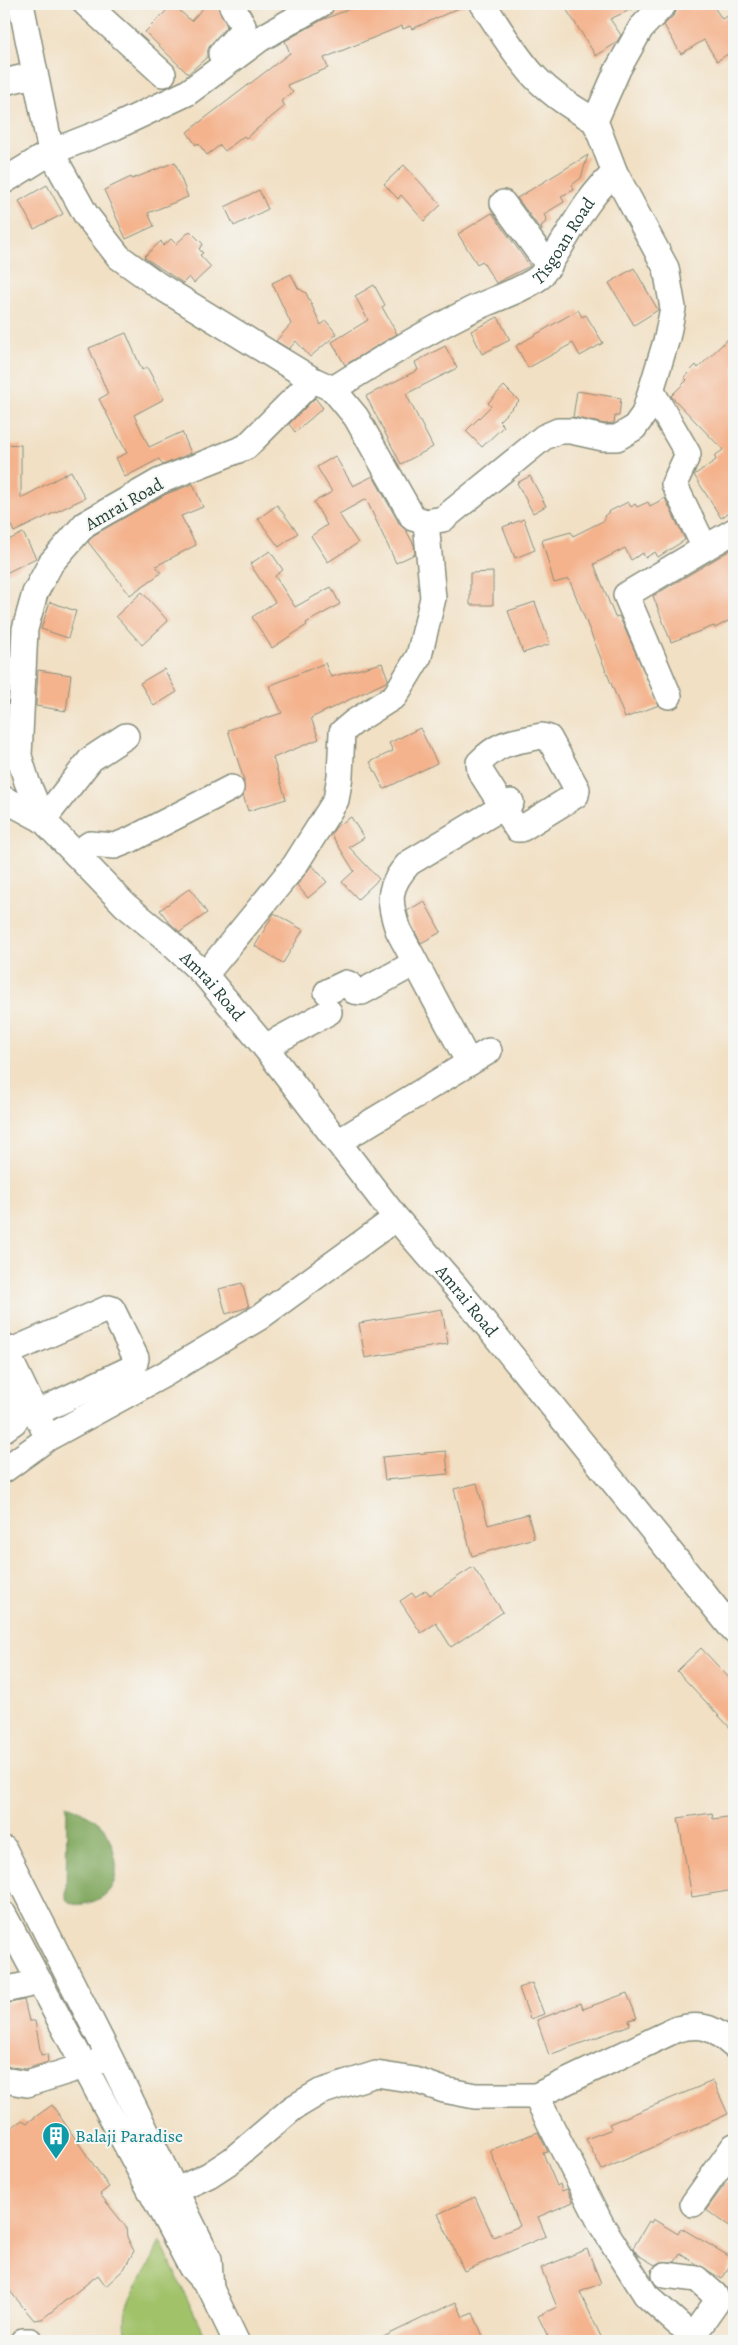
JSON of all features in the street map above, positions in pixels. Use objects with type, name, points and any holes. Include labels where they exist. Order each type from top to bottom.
[{"type":"street","points":[[21,4],[51,152],[86,215],[118,257],[158,285],[323,384],[356,417],[413,518],[426,522],[443,519],[544,437],[558,432],[571,431],[603,438],[617,438],[634,428],[644,414],[673,308],[666,268],[615,173],[595,121],[564,102],[534,76],[513,50],[483,4]]},
{"type":"street","points":[[86,4],[163,74]]},
{"type":"street","points":[[227,63],[221,57],[220,52],[241,32],[243,26],[231,4]]},
{"type":"street","points":[[4,181],[51,152],[115,127],[187,94],[260,38],[321,4]]},
{"type":"street","points":[[595,121],[618,69],[641,28],[664,4]]},
{"type":"street","points":[[4,82],[34,75]]},
{"type":"street","name":"Tisgoan Road","points":[[323,384],[481,304],[531,284],[549,266],[588,200],[615,173]]},
{"type":"street","points":[[532,244],[548,234],[581,185]]},
{"type":"street","points":[[503,203],[549,266]]},
{"type":"street","name":"Amrai Road","points":[[323,384],[246,447],[160,481],[84,524],[51,563],[35,593],[25,629],[19,756],[27,782],[44,820],[125,905],[163,936],[205,975],[265,1047],[396,1218],[456,1287],[734,1631]]},
{"type":"street","points":[[651,390],[688,454],[674,484],[705,548]]},
{"type":"street","points":[[205,975],[295,864],[336,800],[340,776],[342,732],[354,722],[395,696],[419,656],[433,598],[426,522]]},
{"type":"street","points":[[669,696],[626,595],[734,532]]},
{"type":"street","points":[[4,798],[44,820],[91,759],[126,736]]},
{"type":"street","points":[[76,854],[90,844],[115,846],[123,843],[231,788]]},
{"type":"street","points":[[338,1142],[479,1057],[415,963],[398,930],[390,907],[392,890],[400,873],[409,864],[506,804]]},
{"type":"street","points":[[265,1047],[328,1002],[346,983],[354,991],[362,992],[415,963]]},
{"type":"street","points":[[4,1470],[48,1438],[163,1375],[260,1316],[396,1218]]},
{"type":"street","points":[[36,1413],[134,1366],[136,1358],[112,1310],[109,1308],[100,1310],[96,1302],[92,1301],[5,1346],[36,1413],[48,1438]]},
{"type":"street","points":[[4,1386],[16,1417],[14,1422],[4,1429]]},
{"type":"street","points":[[4,1849],[110,2058],[166,2195]]},
{"type":"street","points":[[4,1915],[85,2066],[166,2195],[209,2259],[211,2289],[229,2336]]},
{"type":"street","points":[[4,1990],[40,1982]]},
{"type":"street","points":[[166,2195],[209,2175],[232,2160],[293,2108],[320,2092],[376,2074],[415,2080],[444,2090],[475,2096],[536,2096],[687,2026],[698,2025],[716,2031],[734,2046]]},
{"type":"street","points":[[4,2080],[27,2084],[110,2058]]},
{"type":"street","points":[[536,2096],[601,2224],[646,2295],[695,2339],[716,2302],[715,2294],[697,2279],[665,2276]]},
{"type":"street","points":[[693,2204],[734,2146]]},
{"type":"street","points":[[23,2341],[30,2341]]},
{"type":"green space","points":[[67,1804],[92,1818],[106,1830],[116,1864],[114,1882],[110,1890],[94,1901],[83,1904],[74,1904],[66,1899]]},
{"type":"green space","points":[[160,2241],[207,2341],[128,2341],[125,2324],[127,2307]]},
{"type":"building","points":[[207,4],[217,4],[227,26],[210,45],[207,57],[188,74],[145,32],[171,6],[176,10],[178,9],[191,21]]},
{"type":"building","points":[[362,4],[468,4],[412,29],[410,26],[403,29],[402,26],[324,58],[328,68],[287,85],[293,92],[281,101],[285,106],[246,138],[244,136],[225,151],[220,145],[207,155],[198,143],[196,145],[187,132],[290,53],[285,41],[322,20]]},
{"type":"building","points":[[563,4],[643,4],[610,19],[621,35],[616,43],[596,56]]},
{"type":"building","points":[[678,4],[712,4],[722,19],[728,16],[734,26],[734,50],[717,61],[704,40],[681,54],[664,25],[675,14]]},
{"type":"building","points":[[588,155],[581,178],[572,185],[574,190],[561,196],[564,202],[544,214],[547,221],[541,226],[542,231],[517,198]]},
{"type":"building","points":[[175,162],[188,197],[148,213],[154,226],[126,239],[104,190],[131,177],[132,179]]},
{"type":"building","points":[[404,165],[441,205],[424,221],[401,195],[398,199],[384,184]]},
{"type":"building","points":[[47,185],[63,214],[34,229],[19,201]]},
{"type":"building","points":[[259,190],[268,209],[234,226],[225,207]]},
{"type":"building","points":[[492,213],[530,266],[496,283],[482,261],[477,264],[458,234]]},
{"type":"building","points":[[190,231],[203,244],[199,249],[203,253],[200,255],[211,267],[194,283],[189,277],[183,283],[144,257],[161,241],[163,246],[171,239],[176,244]]},
{"type":"building","points":[[634,268],[658,310],[634,325],[609,283]]},
{"type":"building","points":[[291,274],[298,288],[306,293],[321,325],[326,321],[337,334],[310,357],[296,341],[289,349],[276,341],[291,324],[272,283]]},
{"type":"building","points":[[374,285],[385,305],[382,307],[397,334],[345,365],[332,342],[368,320],[355,296]]},
{"type":"building","points":[[578,310],[582,317],[586,315],[603,343],[580,356],[573,343],[528,368],[516,346]]},
{"type":"building","points":[[498,317],[510,340],[482,354],[471,331]]},
{"type":"building","points":[[126,333],[142,370],[147,367],[164,399],[134,415],[149,447],[182,432],[191,453],[163,465],[159,459],[125,477],[116,458],[127,453],[99,399],[108,394],[89,348]]},
{"type":"building","points":[[734,333],[734,509],[721,518],[694,475],[716,460],[714,456],[723,450],[671,396],[687,380],[684,377],[696,365],[698,368]]},
{"type":"building","points":[[445,346],[457,368],[406,394],[433,447],[401,464],[366,396],[418,370],[415,362]]},
{"type":"building","points":[[504,386],[519,401],[499,421],[504,426],[482,447],[466,431],[491,406],[488,403]]},
{"type":"building","points":[[577,391],[621,398],[619,416],[615,416],[614,423],[605,424],[573,417]]},
{"type":"building","points":[[315,398],[323,408],[295,432],[289,424]]},
{"type":"building","points":[[4,444],[21,445],[21,498],[71,471],[85,498],[14,532],[4,511]]},
{"type":"building","points":[[335,456],[353,486],[373,476],[400,525],[406,530],[414,545],[415,554],[396,563],[366,499],[339,514],[358,543],[328,562],[311,536],[327,525],[314,502],[332,492],[317,467]]},
{"type":"building","points":[[530,476],[546,506],[533,513],[517,483]]},
{"type":"building","points":[[193,484],[203,507],[181,516],[196,545],[156,566],[161,573],[130,595],[88,542],[94,535],[166,494]]},
{"type":"building","points":[[665,498],[685,540],[658,557],[655,552],[645,558],[643,553],[631,560],[625,548],[594,564],[615,617],[619,616],[659,705],[625,718],[569,579],[554,583],[542,540],[571,532],[573,536],[605,520],[604,516],[610,511],[628,502],[631,507],[635,504],[637,507],[648,502],[650,506]]},
{"type":"building","points":[[277,505],[298,533],[279,547],[258,519]]},
{"type":"building","points":[[524,519],[535,550],[515,558],[503,527]]},
{"type":"building","points":[[23,533],[36,558],[4,574],[4,542]]},
{"type":"building","points":[[734,548],[734,618],[715,628],[714,626],[671,642],[653,596]]},
{"type":"building","points":[[270,551],[283,570],[275,576],[295,607],[331,587],[340,604],[306,623],[307,625],[272,648],[252,617],[275,602],[250,564]]},
{"type":"building","points":[[493,572],[493,605],[470,605],[470,573]]},
{"type":"building","points":[[142,592],[168,621],[142,645],[116,616]]},
{"type":"building","points":[[50,602],[76,611],[68,638],[41,629]]},
{"type":"building","points":[[535,602],[550,644],[523,653],[508,611]]},
{"type":"building","points":[[325,663],[331,677],[382,663],[388,679],[386,682],[311,718],[319,739],[273,758],[286,799],[248,811],[243,795],[244,780],[228,730],[282,713],[269,686]]},
{"type":"building","points":[[164,669],[177,692],[154,706],[140,683]]},
{"type":"building","points":[[38,670],[71,675],[66,711],[36,706]]},
{"type":"building","points":[[420,728],[437,763],[384,789],[370,762],[393,751],[389,743]]},
{"type":"building","points":[[351,817],[364,838],[349,847],[379,879],[358,899],[342,882],[354,871],[331,834],[337,826]]},
{"type":"building","points":[[312,865],[327,882],[308,898],[297,885]]},
{"type":"building","points":[[190,888],[207,913],[180,932],[160,910]]},
{"type":"building","points":[[424,901],[441,932],[421,943],[411,924],[407,911]]},
{"type":"building","points":[[274,913],[303,930],[283,963],[255,946]]},
{"type":"building","points":[[242,1283],[249,1307],[226,1314],[219,1289]]},
{"type":"building","points":[[442,1309],[448,1344],[365,1358],[359,1323]]},
{"type":"building","points":[[446,1451],[448,1474],[385,1480],[382,1457]]},
{"type":"building","points":[[477,1483],[488,1525],[528,1514],[534,1538],[472,1556],[454,1489]]},
{"type":"building","points":[[473,1567],[503,1612],[451,1647],[436,1623],[421,1633],[400,1601],[412,1593],[415,1597],[426,1590],[430,1595]]},
{"type":"building","points":[[701,1648],[734,1683],[734,1732],[677,1671]]},
{"type":"building","points":[[712,1813],[713,1819],[734,1816],[734,1890],[692,1897],[678,1818]]},
{"type":"building","points":[[532,1983],[544,2014],[530,2019],[519,1988]]},
{"type":"building","points":[[627,1993],[637,2018],[629,2020],[630,2025],[549,2055],[537,2020],[581,2003],[583,2009]]},
{"type":"building","points":[[24,2000],[29,2021],[35,2021],[41,2055],[47,2054],[48,2062],[26,2069],[4,2066],[4,2004]]},
{"type":"building","points":[[713,2081],[728,2114],[602,2170],[586,2139],[612,2129],[609,2124]]},
{"type":"building","points":[[52,2105],[109,2187],[100,2194],[126,2227],[127,2237],[134,2251],[124,2269],[106,2286],[98,2275],[42,2319],[34,2320],[4,2284],[4,2133],[22,2120],[27,2123]]},
{"type":"building","points":[[538,2132],[548,2152],[543,2153],[557,2186],[560,2184],[562,2191],[567,2189],[573,2202],[538,2217],[546,2236],[464,2271],[438,2214],[475,2197],[493,2237],[520,2226],[490,2150]]},
{"type":"building","points":[[726,2183],[734,2189],[734,2229],[706,2210]]},
{"type":"building","points":[[653,2219],[678,2234],[681,2228],[734,2259],[722,2279],[680,2254],[675,2262],[660,2262],[655,2265],[638,2255],[633,2248],[649,2221],[651,2223]]},
{"type":"building","points":[[587,2249],[601,2283],[580,2292],[603,2341],[550,2341],[538,2316],[557,2307],[541,2268]]},
{"type":"building","points":[[456,2302],[463,2317],[473,2313],[485,2341],[375,2341]]},
{"type":"place","name":"Balaji Paradise","points":[[56,2160]]}]
